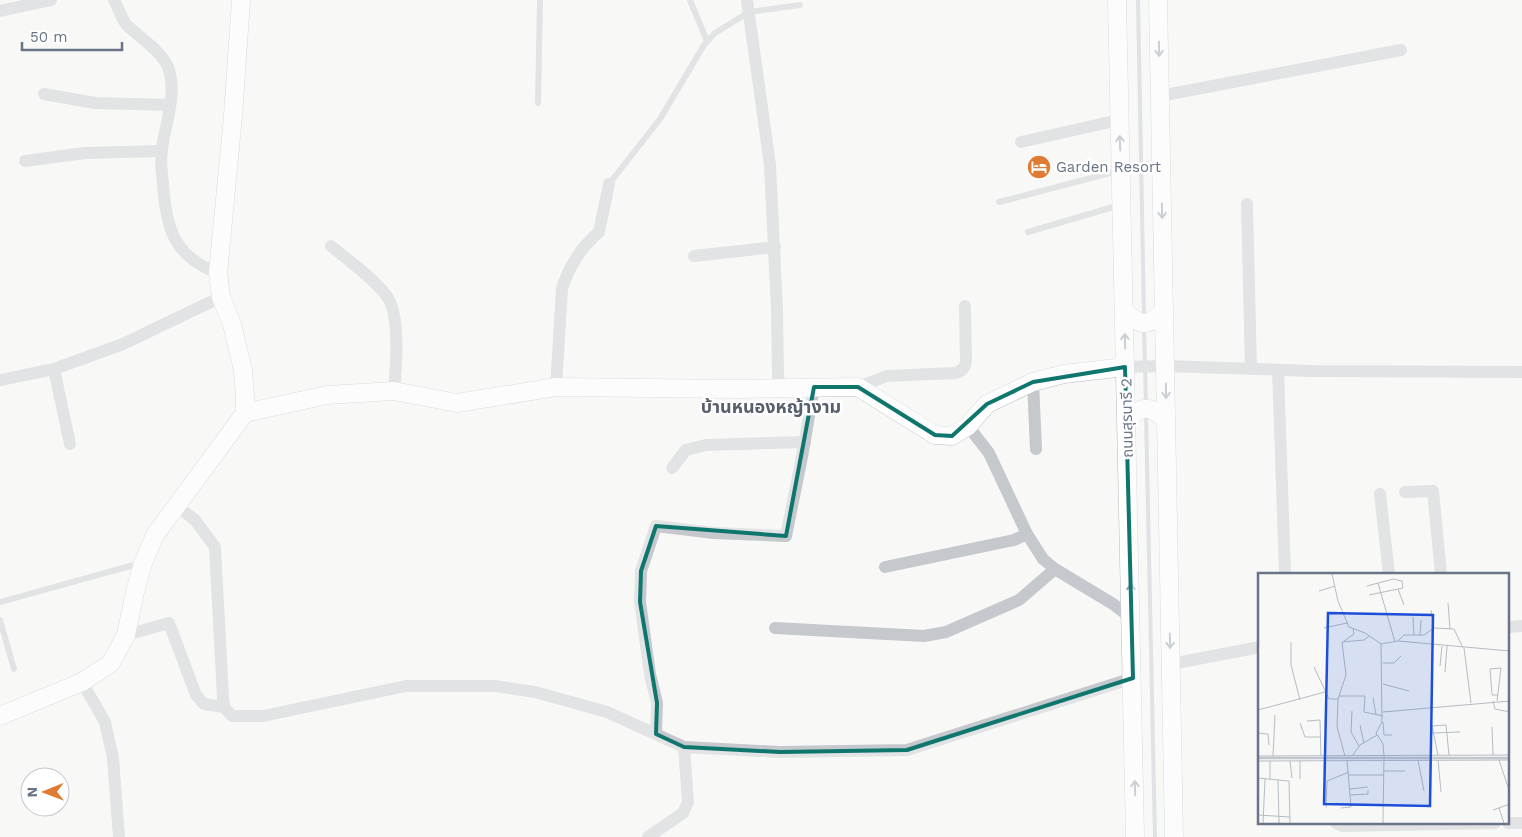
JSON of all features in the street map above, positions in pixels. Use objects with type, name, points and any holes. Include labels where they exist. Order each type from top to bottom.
[{"type":"street","points":[[0,11],[51,0]]},
{"type":"street","points":[[114,0],[126,23],[149,43],[168,67],[172,89],[162,151],[164,203],[170,228],[187,255],[202,267],[218,273]]},
{"type":"street","points":[[0,716],[82,682],[111,663],[126,635],[134,592],[143,562],[155,535],[245,413],[246,397],[243,370],[232,324],[221,297],[218,273],[233,116],[241,0]]},
{"type":"street","name":"ถนนสุรนารี 2","points":[[1117,0],[1122,204],[1129,316],[1131,618],[1136,837]]},
{"type":"street","points":[[1158,0],[1160,366],[1171,664],[1174,837]]},
{"type":"street","points":[[748,6],[770,165],[780,388]]},
{"type":"street","points":[[1160,96],[1401,50]]},
{"type":"street","points":[[44,94],[95,103],[170,105]]},
{"type":"street","points":[[1021,142],[1119,120]]},
{"type":"street","points":[[25,161],[85,153],[162,151]]},
{"type":"street","points":[[556,387],[562,289],[588,241],[599,232],[608,184]]},
{"type":"street","points":[[1247,204],[1251,368]]},
{"type":"street","points":[[331,246],[378,287],[387,296],[391,304],[396,351],[394,391]]},
{"type":"street","points":[[694,256],[774,246]]},
{"type":"street","points":[[0,380],[54,370],[123,344],[221,297]]},
{"type":"street","points":[[245,413],[327,395],[394,391],[457,403],[556,387],[858,387],[887,376],[956,373],[965,367],[966,361],[965,306]]},
{"type":"street","points":[[1129,316],[1147,323],[1160,314]]},
{"type":"street","points":[[858,387],[935,435],[952,436],[968,426],[987,404],[1032,382],[1064,374],[1160,366],[1278,370],[1522,372]]},
{"type":"street","points":[[54,370],[70,444]]},
{"type":"street","points":[[1278,370],[1285,573]]},
{"type":"street","points":[[1032,382],[1036,449]]},
{"type":"street","points":[[656,734],[657,703],[650,674],[640,602],[641,571],[656,526],[714,533],[786,536],[814,387]]},
{"type":"street","points":[[1131,416],[1146,408],[1162,416]]},
{"type":"street","points":[[968,426],[989,453],[1028,534],[1043,560],[1113,604],[1131,618]]},
{"type":"street","points":[[672,468],[686,450],[706,444],[805,442]]},
{"type":"street","points":[[1405,492],[1433,491],[1441,573]]},
{"type":"street","points":[[1380,494],[1389,573]]},
{"type":"street","points":[[176,506],[195,520],[215,547],[224,708]]},
{"type":"street","points":[[885,567],[1014,540],[1028,534]]},
{"type":"street","points":[[775,628],[924,636],[946,632],[1019,600],[1055,569]]},
{"type":"street","points":[[126,635],[169,623],[196,695],[204,704],[224,708],[232,716],[263,716],[406,686],[495,686],[535,692],[607,712],[684,747],[780,752],[906,750],[1133,678]]},
{"type":"street","points":[[1171,664],[1258,648]]},
{"type":"street","points":[[82,682],[107,731],[113,758],[119,837]]},
{"type":"street","points":[[648,837],[683,813],[688,802],[684,747]]},
{"type":"street","points":[[1338,824],[1342,826],[1445,824]]},
{"type":"lane","points":[[538,104],[540,0]]},
{"type":"lane","points":[[690,0],[707,42]]},
{"type":"lane","points":[[608,184],[660,118],[707,42],[715,33],[748,6],[800,5]]},
{"type":"lane","points":[[999,202],[1121,170]]},
{"type":"lane","points":[[1028,232],[1122,204]]},
{"type":"lane","points":[[0,602],[143,562]]},
{"type":"lane","points":[[0,620],[14,669]]},
{"type":"highlighted area","points":[[1125,367],[1133,678],[907,750],[780,752],[684,747],[656,734],[657,703],[640,602],[641,571],[656,526],[786,536],[814,387],[858,387],[935,435],[952,436],[987,404],[1033,382]]},
{"type":"waterway","points":[[1138,0],[1144,318]]},
{"type":"waterway","points":[[1144,327],[1146,405]]},
{"type":"waterway","points":[[1146,415],[1155,837]]},
{"type":"place","name":"Garden Resort","points":[[1039,167]]},
{"type":"district","name":"บ้านหนองหญ้างาม","points":[[771,406]]}]
